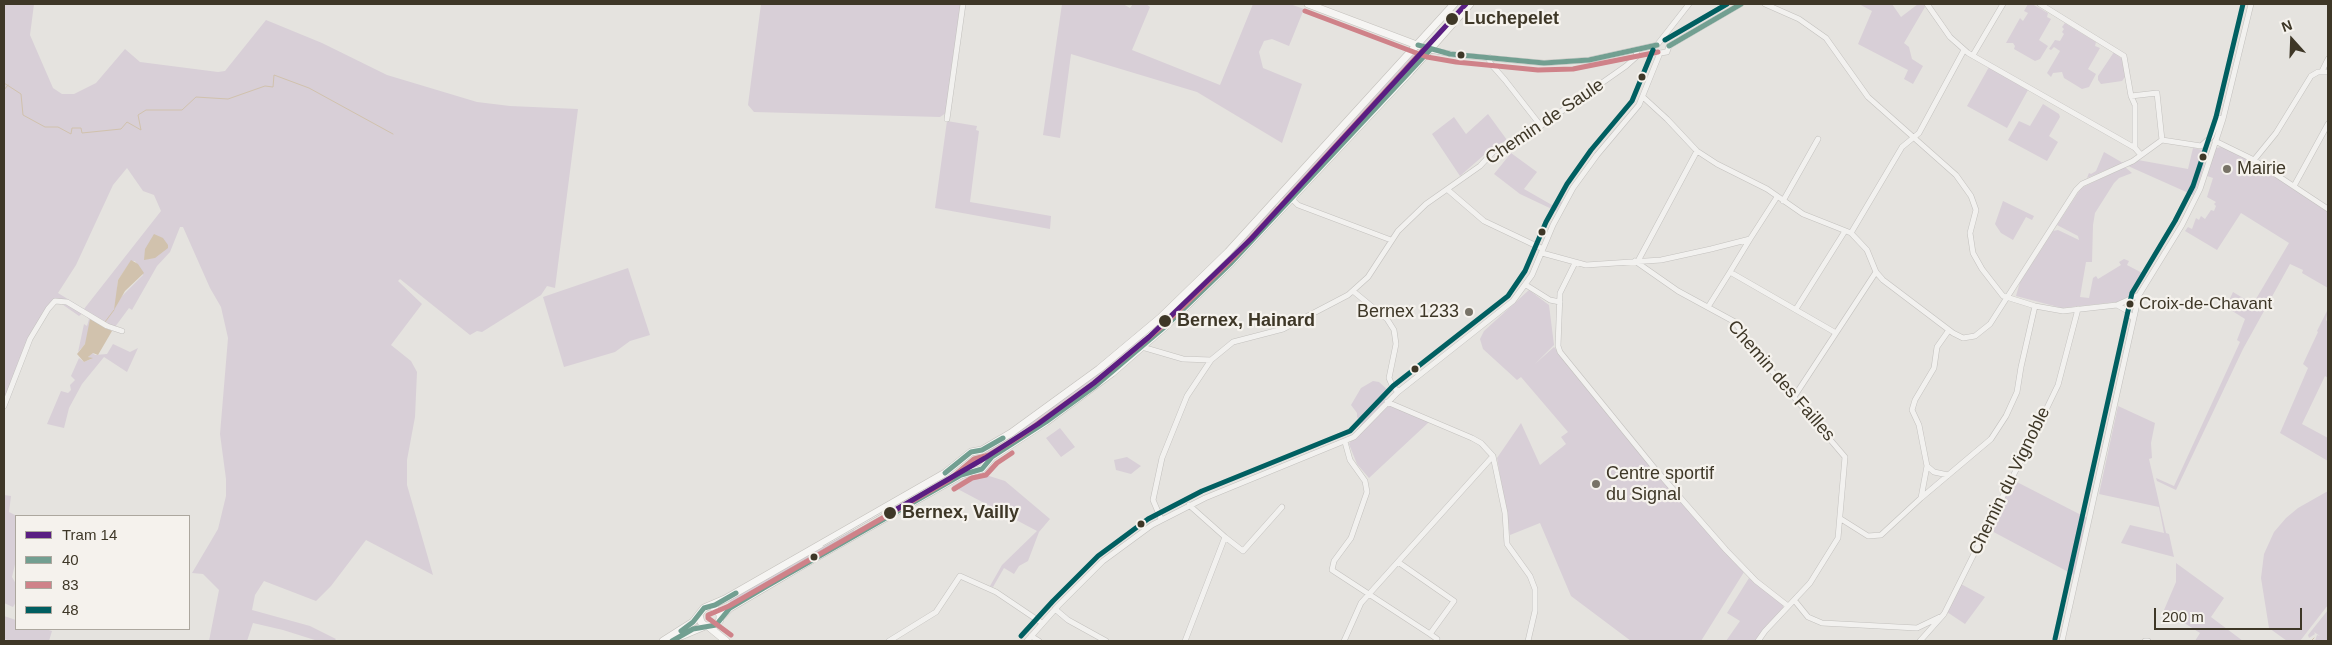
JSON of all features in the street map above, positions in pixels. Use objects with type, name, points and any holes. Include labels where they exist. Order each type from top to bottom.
[{"type":"main road","points":[[1308,4],[1430,50]]},
{"type":"main road","points":[[663,641],[690,625],[704,608],[712,606],[937,478],[967,458],[971,452],[978,451],[1011,433],[1071,391],[1121,351],[1172,306],[1258,220],[1454,4]]},
{"type":"main road","points":[[672,641],[693,629],[707,626],[720,620],[730,608],[767,586],[974,470],[982,468],[996,454],[1071,404],[1142,347],[1215,279],[1430,50],[1470,4]]},
{"type":"main road","points":[[978,451],[984,455],[985,464]]},
{"type":"main road","points":[[967,458],[968,465],[974,470]]},
{"type":"main road","points":[[712,606],[718,611],[727,641]]},
{"type":"main road","points":[[699,615],[701,622],[727,641]]},
{"type":"street","points":[[947,119],[963,4]]},
{"type":"street","points":[[1027,641],[1055,609],[1103,561],[1161,519],[1189,505],[1316,452],[1346,442],[1361,431],[1398,392],[1503,310],[1526,285],[1556,218],[1573,188],[1597,155],[1634,113],[1643,97],[1660,53],[1659,43],[1689,4]]},
{"type":"street","points":[[1669,46],[1741,4]]},
{"type":"street","points":[[1765,4],[1799,19],[1823,34],[1833,45],[1859,87],[1868,97],[1956,175],[1971,196],[1976,210],[1970,233],[1973,253],[1988,279],[2003,296],[2058,311],[2117,305],[2139,295]]},
{"type":"street","points":[[1927,4],[1950,37],[1964,50],[2135,148],[2141,155]]},
{"type":"street","points":[[1973,56],[2003,4]]},
{"type":"street","points":[[2040,4],[2124,56],[2136,114],[2134,118],[2135,148]]},
{"type":"street","points":[[2062,641],[2139,295],[2188,215],[2200,189],[2215,141],[2251,4]]},
{"type":"street","points":[[1430,50],[1539,63],[1573,62],[1637,50],[1666,41],[1669,46],[1668,52],[1660,53]]},
{"type":"street","name":"Chemin de Saule","points":[[1161,519],[1153,500],[1162,458],[1187,396],[1211,360],[1233,342],[1282,329],[1353,291],[1372,271],[1391,240],[1426,204],[1480,166],[1493,152],[1522,139],[1626,66],[1636,57],[1637,50]]},
{"type":"street","points":[[1796,309],[1902,147],[1921,129],[1964,50]]},
{"type":"street","points":[[1489,57],[1490,63],[1513,89],[1541,126]]},
{"type":"street","points":[[2254,160],[2276,133],[2311,76],[2325,72],[2328,59]]},
{"type":"street","points":[[2131,94],[2157,93],[2162,140]]},
{"type":"street","points":[[1643,97],[1697,150],[1717,164],[1767,189],[1803,214],[1848,232],[1867,250],[1876,272],[1949,330],[1963,338],[1975,336],[1990,324],[2076,189],[2083,183],[2125,165],[2162,140],[2172,140],[2192,146],[2201,146],[2211,137],[2221,119]]},
{"type":"street","points":[[2294,186],[2328,124]]},
{"type":"street","points":[[1783,201],[1818,139]]},
{"type":"street","points":[[2215,141],[2254,160],[2328,209]]},
{"type":"street","points":[[1637,261],[1697,150]]},
{"type":"street","points":[[1448,190],[1484,221],[1542,251],[1575,263],[1668,259],[1750,239]]},
{"type":"street","points":[[1294,196],[1296,203],[1306,208],[1391,240]]},
{"type":"street","points":[[1708,307],[1777,197]]},
{"type":"street","name":"Chemin des Failles","points":[[1637,261],[1678,291],[1735,322],[1753,349],[1843,453],[1845,462],[1839,534],[1810,584],[1758,641]]},
{"type":"street","points":[[1575,263],[1561,290],[1558,346],[1560,352],[1656,470],[1722,545],[1756,582],[1788,606]]},
{"type":"street","points":[[1730,272],[1836,333]]},
{"type":"street","points":[[1794,397],[1876,272]]},
{"type":"street","points":[[1526,285],[1550,300],[1560,302]]},
{"type":"street","points":[[1353,291],[1387,320],[1394,330],[1396,344],[1389,373],[1390,383],[1398,392]]},
{"type":"street","points":[[4,406],[30,339],[52,303],[60,300],[67,302],[107,326],[122,332]]},
{"type":"street","points":[[2117,305],[2126,310],[2133,318]]},
{"type":"street","points":[[1840,519],[1868,536],[1878,536],[1890,529],[1921,498],[1991,439],[2006,416],[2017,392],[2020,367],[2035,306]]},
{"type":"street","name":"Chemin du Vignoble","points":[[1920,641],[1943,616],[2058,385],[2078,309]]},
{"type":"street","points":[[1921,498],[1927,466],[1919,425],[1912,410],[1915,400],[1934,368],[1937,347],[1949,330]]},
{"type":"street","points":[[1142,347],[1183,359],[1211,360]]},
{"type":"street","points":[[1387,402],[1472,438],[1481,443],[1493,456],[1505,513],[1508,544],[1530,576],[1535,589],[1535,611],[1528,641]]},
{"type":"street","points":[[1346,442],[1350,460],[1365,481],[1368,492],[1351,538],[1331,568],[1437,639]]},
{"type":"street","points":[[1344,641],[1361,603],[1493,456]]},
{"type":"street","points":[[1927,466],[1939,474],[1949,476]]},
{"type":"street","points":[[1189,505],[1242,551],[1282,507]]},
{"type":"street","points":[[1185,641],[1225,537]]},
{"type":"street","points":[[1398,562],[1454,601],[1430,634]]},
{"type":"street","points":[[889,641],[936,612],[960,576],[996,592],[1042,623]]},
{"type":"street","points":[[1795,601],[1808,617],[1822,623],[1917,628],[1943,616]]},
{"type":"street","points":[[1055,609],[1068,620],[1106,641]]},
{"type":"street","points":[[1031,636],[1039,641]]},
{"type":"shaded area","points":[[4,4],[34,4],[30,35],[53,88],[62,94],[74,94],[96,83],[125,49],[140,62],[218,72],[225,71],[266,20],[322,43],[387,75],[477,102],[510,106],[578,109],[555,288],[547,286],[541,295],[482,332],[477,331],[470,335],[400,279],[398,281],[422,304],[391,345],[411,361],[417,372],[415,417],[407,460],[407,485],[433,575],[366,540],[331,586],[316,601],[264,581],[255,595],[252,610],[310,626],[336,639],[334,641],[318,641],[253,623],[247,641],[209,641],[219,590],[203,574],[192,573],[218,529],[226,496],[226,479],[220,434],[228,338],[221,307],[210,288],[183,227],[180,227],[170,252],[157,266],[132,310],[129,308],[115,327],[105,322],[78,352],[84,324],[87,326],[89,319],[83,313],[79,316],[59,302],[48,306],[21,355],[4,401]],"holes":[[[127,168],[143,191],[154,195],[161,211],[84,309],[58,293],[76,265],[113,185]],[[131,261],[135,261],[143,275],[120,298],[117,289],[118,280]]]},
{"type":"shaded area","points":[[761,4],[961,4],[946,113],[940,117],[754,112],[748,105]]},
{"type":"shaded area","points":[[1062,4],[1123,4],[1130,8],[1133,4],[1146,4],[1150,7],[1132,50],[1220,85],[1253,4],[1290,4],[1304,9],[1289,46],[1272,39],[1264,41],[1259,52],[1263,68],[1302,84],[1282,143],[1197,92],[1071,54],[1060,138],[1043,135]]},
{"type":"shaded area","points":[[1859,4],[1892,4],[1901,17],[1918,4],[1924,4],[1925,7],[1904,43],[1909,47],[1912,59],[1923,66],[1913,84],[1904,79],[1908,70],[1858,44],[1872,11]]},
{"type":"shaded area","points":[[2028,4],[2032,4],[2048,13],[2047,17],[2051,19],[2039,40],[2048,46],[2040,59],[2035,61],[2014,49],[2013,43],[2006,43],[2020,18],[2023,21],[2028,13],[2024,11]]},
{"type":"shaded area","points":[[2065,23],[2096,42],[2095,46],[2100,48],[2088,69],[2096,74],[2089,87],[2082,89],[2064,78],[2062,72],[2053,73],[2051,77],[2047,73],[2060,51],[2054,47],[2051,50],[2049,49],[2055,40],[2060,41],[2064,34],[2062,27]]},
{"type":"shaded area","points":[[1416,52],[1419,57],[1288,201],[1281,198]]},
{"type":"shaded area","points":[[2114,52],[2123,60],[2125,77],[2122,81],[2101,84],[2098,76]]},
{"type":"shaded area","points":[[1989,67],[2028,90],[2007,128],[1967,106]]},
{"type":"shaded area","points":[[2043,104],[2059,114],[2060,117],[2049,136],[2058,142],[2047,161],[2008,140],[2019,121],[2030,126]]},
{"type":"shaded area","points":[[1488,114],[1507,140],[1492,148],[1460,176],[1432,134],[1454,117],[1466,134]]},
{"type":"shaded area","points":[[947,121],[977,126],[976,130],[979,131],[970,202],[1051,216],[1050,229],[935,208]]},
{"type":"shaded area","points":[[2221,147],[2247,159],[2245,163],[2247,170],[2256,174],[2258,171],[2254,168],[2256,164],[2328,211],[2328,288],[2302,273],[2303,270],[2290,264],[2243,349],[2176,490],[2157,481],[2156,478],[2174,486],[2240,342],[2237,340],[2245,319],[2226,307],[2233,292],[2253,304],[2289,243],[2241,213],[2217,250],[2185,231],[2188,227],[2192,229],[2196,218],[2199,220],[2201,216],[2205,219],[2211,210],[2214,211],[2216,206],[2214,204],[2216,202],[2207,197],[2213,178],[2207,176],[2216,148]]},
{"type":"shaded area","points":[[2193,148],[2208,151],[2193,195],[2128,166],[2138,160],[2188,169]]},
{"type":"shaded area","points":[[2104,152],[2123,163],[2087,178],[2089,173],[2091,174],[2096,171]]},
{"type":"shaded area","points":[[1511,153],[1537,172],[1524,189],[1552,205],[1556,200],[1562,202],[1556,211],[1520,194],[1494,174]]},
{"type":"shaded area","points":[[2125,167],[2132,173],[2119,178],[2114,183],[2095,213],[2092,262],[2086,262],[2080,297],[2089,298],[2093,278],[2096,276],[2098,279],[2121,265],[2119,262],[2124,259],[2129,261],[2127,265],[2146,275],[2133,295],[2117,302],[2062,308],[2016,296],[2020,282],[2053,231],[2058,230],[2079,240],[2078,236],[2057,225],[2081,188]]},
{"type":"shaded area","points":[[2003,201],[2034,216],[2032,220],[2026,217],[2013,240],[2001,233],[1995,224]]},
{"type":"shaded area","points":[[1275,205],[1280,209],[1185,306],[1181,303],[1148,333],[1146,332]]},
{"type":"shaded area","points":[[154,234],[163,238],[168,248],[155,258],[144,260],[145,249]]},
{"type":"shaded area","points":[[131,260],[138,264],[144,273],[125,291],[114,310],[118,280]]},
{"type":"shaded area","points":[[628,268],[650,335],[630,341],[615,352],[564,367],[543,297]]},
{"type":"shaded area","points":[[1529,290],[1549,305],[1554,345],[1535,364],[1554,347],[1744,572],[1701,641],[1631,641],[1571,596],[1540,523],[1510,535],[1497,458],[1521,423],[1540,465],[1566,444],[1561,437],[1568,432],[1521,377],[1517,380],[1483,349],[1480,339],[1484,331]]},
{"type":"shaded area","points":[[2328,309],[2326,320],[2328,322],[2328,378],[2325,376],[2302,424],[2328,438],[2328,461],[2280,433],[2308,368],[2303,364]]},
{"type":"shaded area","points":[[90,319],[112,331],[98,355],[93,353],[88,357],[93,358],[84,362],[77,354],[85,344]]},
{"type":"shaded area","points":[[1142,336],[1147,341],[1070,403],[988,458],[984,452]]},
{"type":"shaded area","points":[[113,344],[130,352],[138,348],[127,372],[104,357],[82,384],[69,408],[64,428],[47,424],[61,391],[68,393],[71,390],[70,385],[75,380],[71,376],[79,358],[84,362],[91,359],[88,356],[93,353],[95,355],[107,354]]},
{"type":"shaded area","points":[[1373,381],[1379,382],[1390,392],[1384,401],[1429,422],[1369,478],[1357,464],[1349,444],[1362,423],[1351,405],[1361,388]]},
{"type":"shaded area","points":[[2118,406],[2155,423],[2151,443],[2152,458],[2149,459],[2166,533],[2169,534],[2174,557],[2121,543],[2130,525],[2164,533],[2159,507],[2099,494]]},
{"type":"shaded area","points":[[1060,428],[1075,447],[1061,457],[1046,438]]},
{"type":"shaded area","points":[[1127,457],[1141,466],[1131,474],[1116,470],[1114,460]]},
{"type":"shaded area","points":[[986,475],[1005,481],[1050,519],[1039,532],[1028,561],[1019,566],[1014,574],[1004,568],[993,587],[990,586],[1002,565],[1037,531],[952,486],[968,477]]},
{"type":"shaded area","points":[[2013,480],[2087,518],[2074,575],[1988,529]]},
{"type":"shaded area","points":[[2328,491],[2328,605],[2300,641],[2287,641],[2269,628],[2261,578],[2264,554],[2274,532],[2286,518],[2298,508]]},
{"type":"shaded area","points":[[4,495],[11,496],[9,512],[15,515],[15,564],[12,577],[15,582],[15,604],[13,607],[4,603]]},
{"type":"shaded area","points":[[854,527],[854,532],[757,588],[732,605],[728,599]]},
{"type":"shaded area","points":[[2176,563],[2224,598],[2211,617],[2243,641],[2195,641],[2200,633],[2164,610],[2176,582]]},
{"type":"shaded area","points":[[1749,578],[1783,605],[1783,608],[1756,641],[1726,641],[1740,621],[1727,613]]},
{"type":"shaded area","points":[[1961,584],[1985,597],[1965,624],[1947,612]]},
{"type":"shaded area","points":[[2328,610],[2328,641],[2315,641],[2317,635],[2320,636],[2314,632],[2315,634],[2309,638],[2308,635]]},
{"type":"shaded area","points":[[4,616],[15,620],[15,630],[52,631],[49,641],[11,641],[4,639]]},
{"type":"waterway","points":[[4,83],[21,94],[23,115],[45,127],[58,127],[71,134],[72,128],[81,128],[82,133],[121,129],[127,122],[141,130],[138,115],[146,110],[182,110],[196,97],[228,99],[265,86],[273,87],[274,75],[309,88],[393,134]]},
{"type":"waterway","points":[[4,90],[8,85]]},
{"type":"waterway","points":[[105,322],[114,310]]},
{"type":"waterway","points":[[2311,641],[2314,638]]},
{"type":"tram line","name":"14","points":[[890,513],[985,458],[1038,424],[1094,383],[1149,337],[1251,239],[1466,4]]},
{"type":"tram line","points":[[823,546],[887,509]]},
{"type":"transit line","name":"48","points":[[1665,40],[1727,4]]},
{"type":"transit line","name":"40","points":[[1669,46],[1741,4]]},
{"type":"transit line","name":"48","points":[[2055,639],[2132,293],[2175,221],[2193,186],[2216,117],[2243,4]]},
{"type":"transit line","name":"83","points":[[1305,11],[1427,57],[1456,62],[1538,70],[1573,69],[1658,52]]},
{"type":"transit line","name":"40","points":[[1418,45],[1450,54],[1544,63],[1589,60],[1657,45]]},
{"type":"transit line","name":"83","points":[[731,635],[708,618],[708,615],[729,606],[949,480],[974,459],[989,455],[1022,435],[1094,383],[1165,324],[1234,257],[1423,50]]},
{"type":"transit line","name":"40","points":[[672,641],[693,629],[716,625],[730,608],[767,586],[961,475],[982,469],[992,457],[1046,422],[1094,387],[1168,324],[1230,264],[1430,50]]},
{"type":"transit line","name":"48","points":[[1021,636],[1098,556],[1148,519],[1202,491],[1350,431],[1393,386],[1508,296],[1525,271],[1546,222],[1567,184],[1591,150],[1632,101],[1653,50]]},
{"type":"transit line","name":"40","points":[[945,473],[971,452],[982,450],[1003,438]]},
{"type":"transit line","name":"83","points":[[954,489],[972,478],[986,475],[997,463],[1012,453]]},
{"type":"transit line","name":"40","points":[[681,631],[693,622],[704,608],[715,605],[736,593]]},
{"type":"place","name":"Luchepelet","points":[[1452,19]]},
{"type":"place","name":"Mairie","points":[[2227,169]]},
{"type":"place","name":"Croix-de-Chavant","points":[[2130,304]]},
{"type":"place","name":"Bernex 1233","points":[[1469,312]]},
{"type":"place","name":"Bernex, Hainard","points":[[1165,321]]},
{"type":"place","name":"Centre sportif du Signal","points":[[1596,484]]},
{"type":"place","name":"Bernex, Vailly","points":[[890,513]]}]
